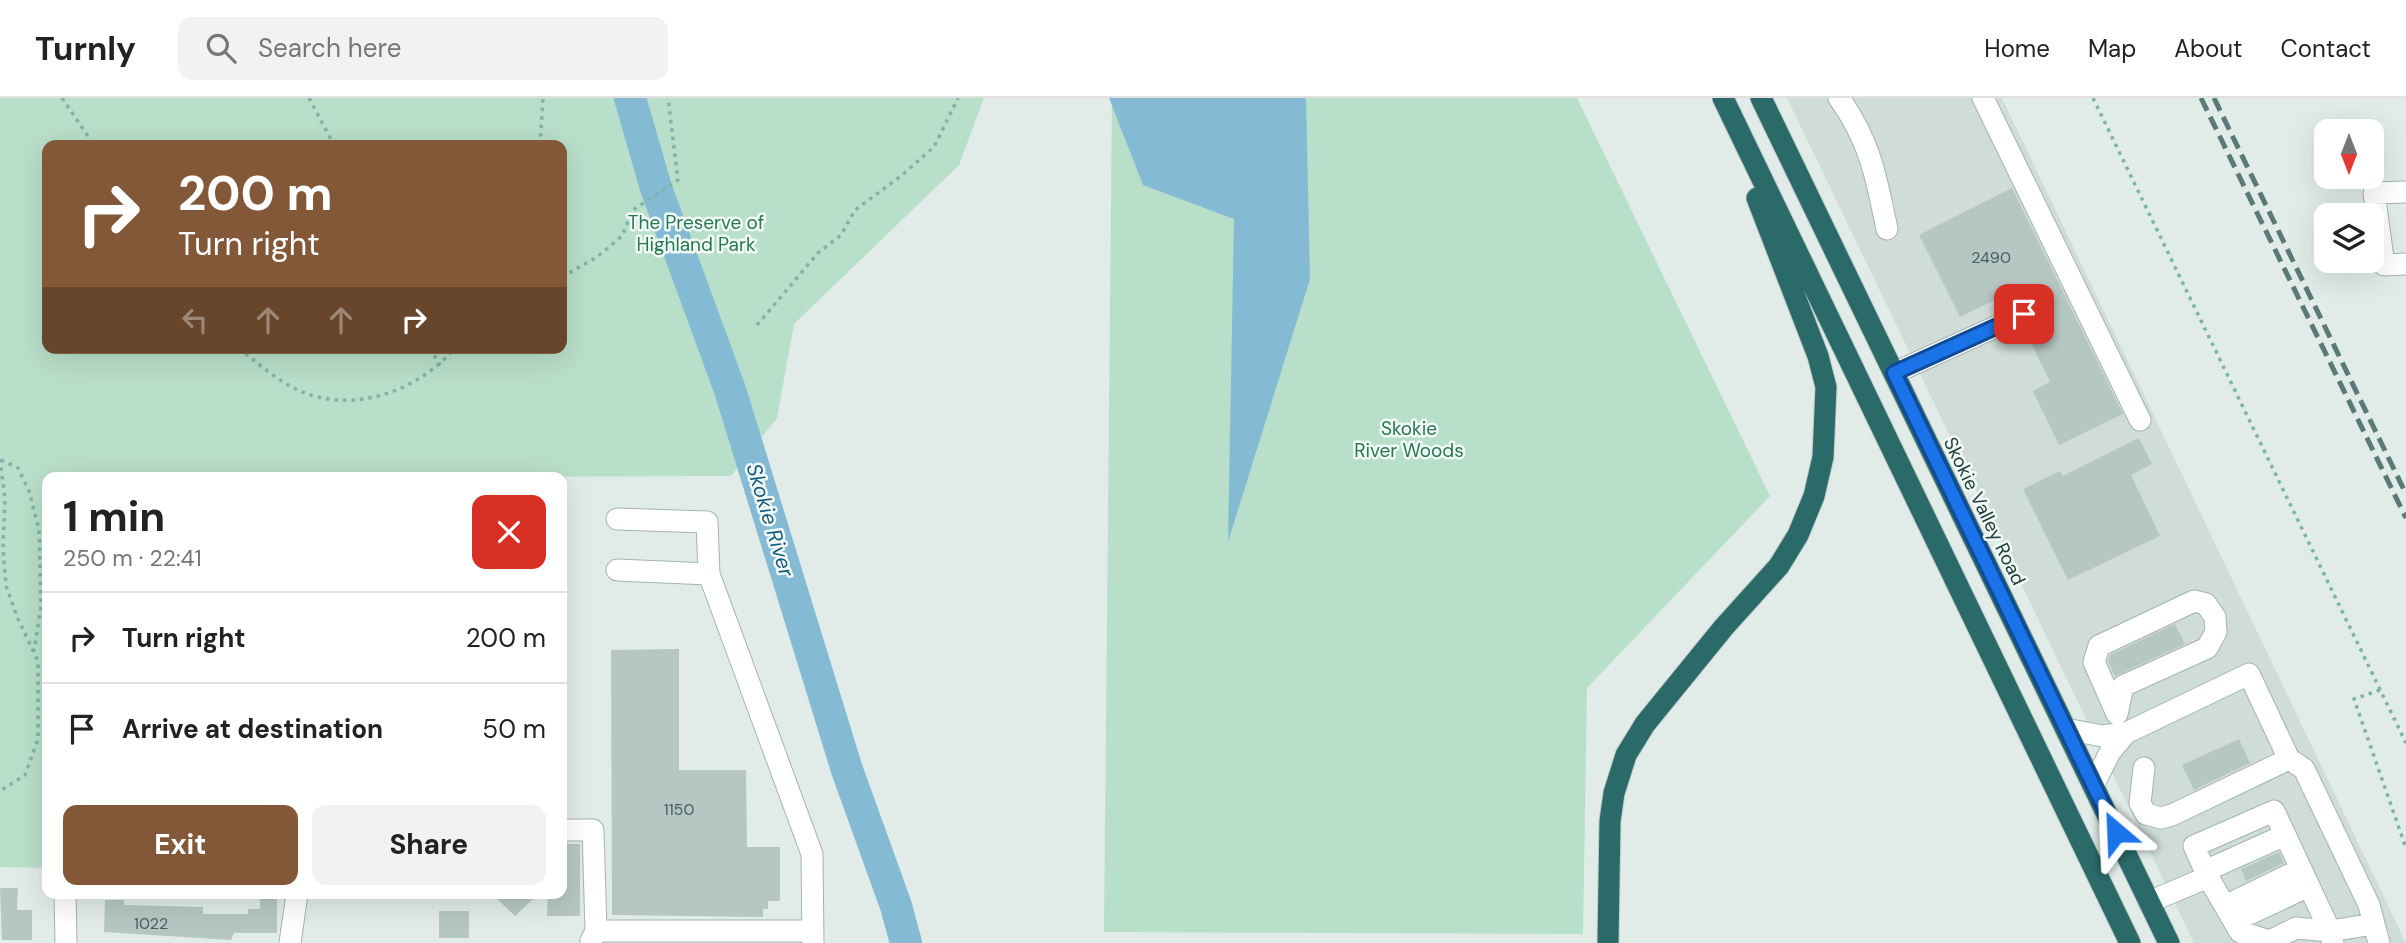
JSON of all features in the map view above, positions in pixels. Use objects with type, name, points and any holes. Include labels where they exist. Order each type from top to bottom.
[{"type":"highway","points":[[1608,943],[1610,821],[1614,793],[1626,755],[1654,713],[1724,627],[1779,566],[1798,535],[1814,496],[1823,457],[1826,387],[1818,356],[1717,98]]},
{"type":"highway","points":[[1723,98],[2130,943]]},
{"type":"highway","name":"Skokie Valley Road","points":[[1761,98],[2169,943]]},
{"type":"street","points":[[1839,98],[1855,121],[1874,164],[1887,229]]},
{"type":"street","points":[[1983,98],[2140,420]]},
{"type":"street","points":[[2406,192],[2374,193],[2384,265],[2406,264]]},
{"type":"street","points":[[1894,373],[2024,314]]},
{"type":"street","points":[[567,830],[593,830],[593,937],[813,937],[812,855],[709,574],[707,522],[617,519]]},
{"type":"street","points":[[617,570],[709,574]]},
{"type":"street","points":[[2093,786],[2121,723],[2123,686],[2207,648],[2216,632],[2215,617],[2206,604],[2194,601],[2099,646],[2094,662],[2121,723]]},
{"type":"street","points":[[2066,729],[2102,736],[2121,723],[2249,674],[2289,759],[2304,769],[2369,905],[2376,934],[2331,937],[2296,928],[2270,941],[2240,932],[2194,846],[2274,811],[2331,937]]},
{"type":"street","points":[[2144,768],[2140,803],[2146,814],[2161,818],[2172,816],[2289,759]]},
{"type":"street","points":[[2149,902],[2207,874]]},
{"type":"street","points":[[2229,914],[2305,877]]},
{"type":"street","points":[[65,899],[66,943]]},
{"type":"street","points":[[290,943],[296,899]]},
{"type":"path","points":[[62,98],[91,140]]},
{"type":"path","points":[[309,98],[331,140]]},
{"type":"path","points":[[541,140],[543,98]]},
{"type":"path","points":[[757,325],[818,253],[841,234],[855,210],[934,147],[958,98]]},
{"type":"path","points":[[2093,98],[2406,743]]},
{"type":"path","points":[[567,274],[597,257],[622,236],[633,210],[678,180],[668,99]]},
{"type":"path","points":[[247,354],[292,388],[306,394],[334,399],[366,399],[389,393],[420,380],[450,354]]},
{"type":"path","points":[[434,354],[440,365]]},
{"type":"path","points":[[0,459],[18,468],[29,491],[39,530],[41,607],[34,653]]},
{"type":"path","points":[[0,459],[5,499],[3,548],[6,586],[38,662],[38,739],[25,775],[0,791]]},
{"type":"path","points":[[2379,690],[2354,699],[2406,848]]},
{"type":"shaded area","points":[[1787,98],[2002,98],[2406,943],[2194,943]]},
{"type":"green space","name":"The Preserve of Highland Park","points":[[0,98],[984,98],[959,165],[794,324],[777,418],[731,476],[567,476],[567,472],[42,472],[42,868],[0,867]]},
{"type":"green space","name":"Skokie River Woods","points":[[1112,98],[1577,98],[1770,496],[1587,688],[1583,934],[1104,932]]},
{"type":"water","points":[[1109,98],[1306,98],[1310,279],[1228,542],[1234,219],[1143,185]]},
{"type":"building","points":[[2012,188],[2123,414],[2059,445],[2033,391],[2050,382],[2024,328],[2035,321],[2036,308],[2025,301],[2003,309],[1997,299],[1960,317],[1919,235]]},
{"type":"building","points":[[2139,438],[2152,464],[2131,475],[2160,536],[2068,580],[2023,489],[2060,471],[2063,476]]},
{"type":"building","points":[[2175,624],[2185,644],[2115,676],[2108,661],[2110,655]]},
{"type":"building","points":[[679,649],[679,770],[746,770],[747,847],[780,847],[780,901],[768,901],[768,909],[763,909],[763,917],[612,915],[611,650]]},
{"type":"building","points":[[2239,739],[2250,763],[2194,790],[2182,765]]},
{"type":"building","points":[[567,844],[580,844],[580,916],[547,916],[548,899],[567,899]]},
{"type":"building","points":[[2279,852],[2284,863],[2246,881],[2241,869]]},
{"type":"building","points":[[0,888],[18,888],[17,910],[32,910],[32,940],[2,940]]},
{"type":"building","points":[[260,899],[277,899],[277,933],[234,933],[231,940],[104,932],[105,900],[124,900],[124,905],[203,907],[203,914],[248,914],[248,909],[260,909]]},
{"type":"building","points":[[497,899],[533,899],[515,916]]},
{"type":"building","points":[[439,911],[469,911],[469,938],[439,938]]},
{"type":"waterway","name":"Skokie River","points":[[630,98],[656,188],[730,390],[847,770],[896,906],[906,943]]},
{"type":"railway","points":[[2201,98],[2406,518]]},
{"type":"railway","points":[[2214,98],[2406,494]]},
{"type":"route","points":[[2024,314],[1894,373],[2116,832]]}]
